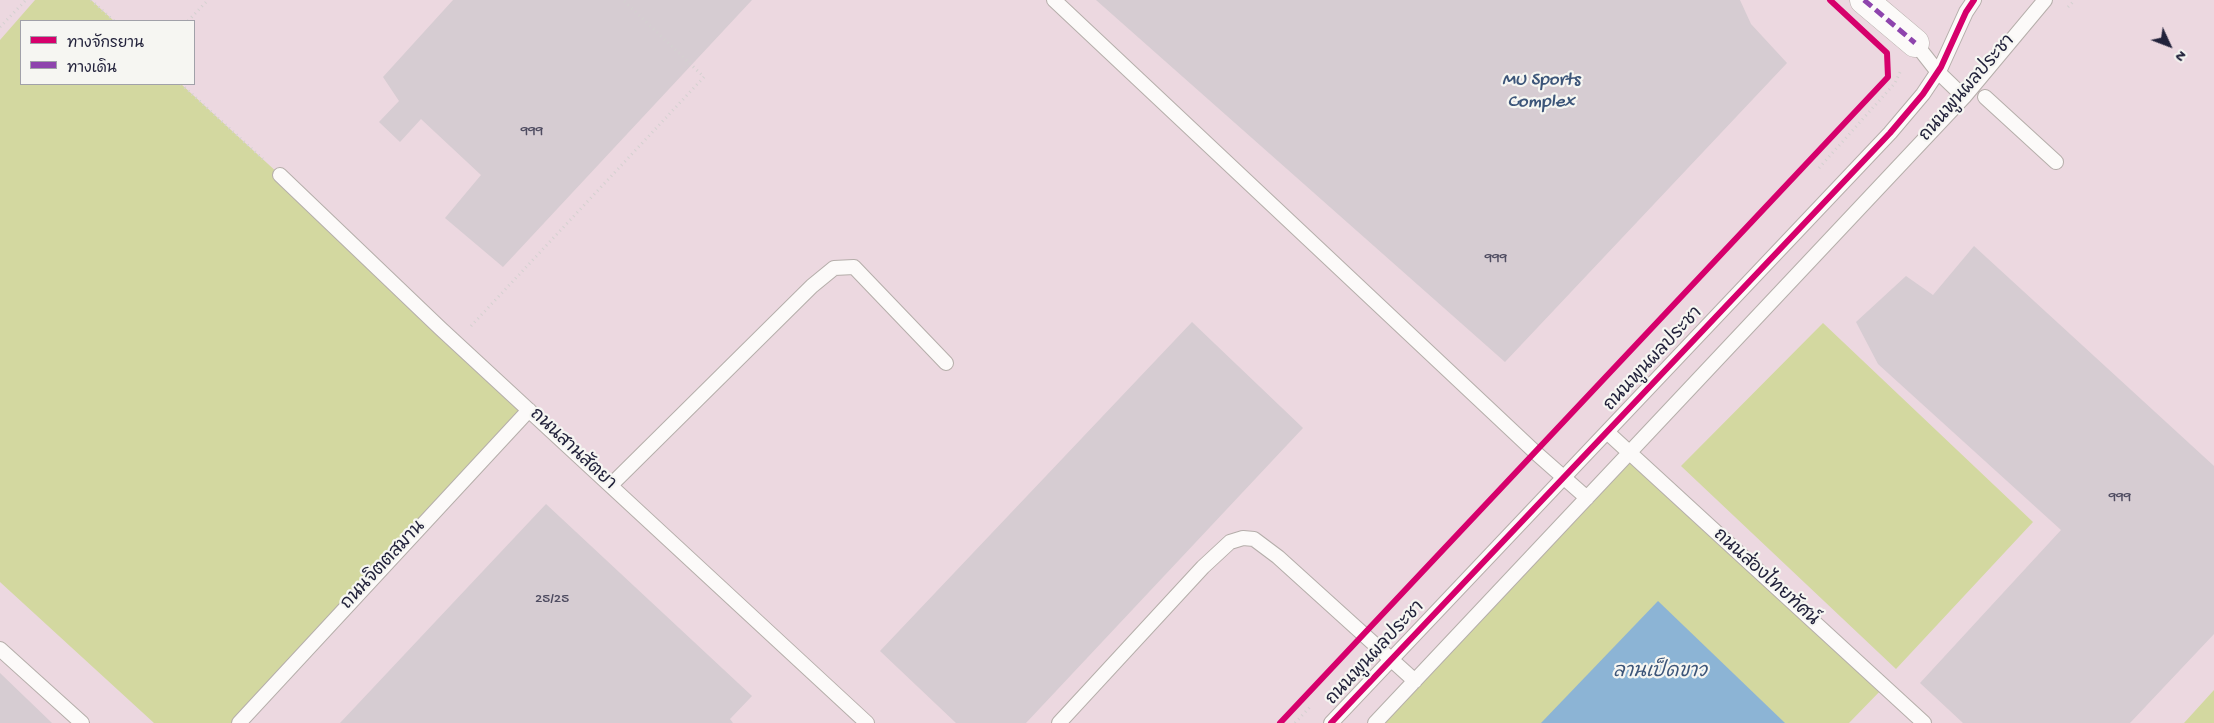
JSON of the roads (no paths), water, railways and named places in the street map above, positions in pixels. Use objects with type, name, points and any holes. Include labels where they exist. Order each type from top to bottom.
[{"type":"street","points":[[1864,0],[1915,44]]},
{"type":"lane","points":[[1054,0],[1587,498]]},
{"type":"lane","name":"ถนนพูนผลประชา","points":[[1331,723],[1890,133],[1922,94],[1937,72],[1966,12],[1974,0]]},
{"type":"lane","name":"ถนนพูนผลประชา","points":[[1375,723],[1964,97],[2045,0]]},
{"type":"lane","points":[[1915,44],[1937,72],[1964,97]]},
{"type":"lane","points":[[1985,97],[2056,162]]},
{"type":"lane","name":"ถนนสานสัตยา","points":[[280,174],[456,342],[866,723]]},
{"type":"lane","points":[[611,485],[812,286],[834,268],[854,267],[946,363]]},
{"type":"lane","name":"ถนนจิตตสมาน","points":[[239,723],[529,410]]},
{"type":"lane","name":"ถนนส่องไทยทัศน์","points":[[1607,432],[1924,723]]},
{"type":"lane","points":[[1059,723],[1203,567],[1230,542],[1243,538],[1254,539],[1263,545],[1415,681]]},
{"type":"lane","points":[[0,648],[82,723]]},
{"type":"water","name":"ลานเป็ดขาว","points":[[1658,601],[1785,723],[1541,723]]},
{"type":"water label","name":"MU Sports Complex","points":[[1541,92]]}]
